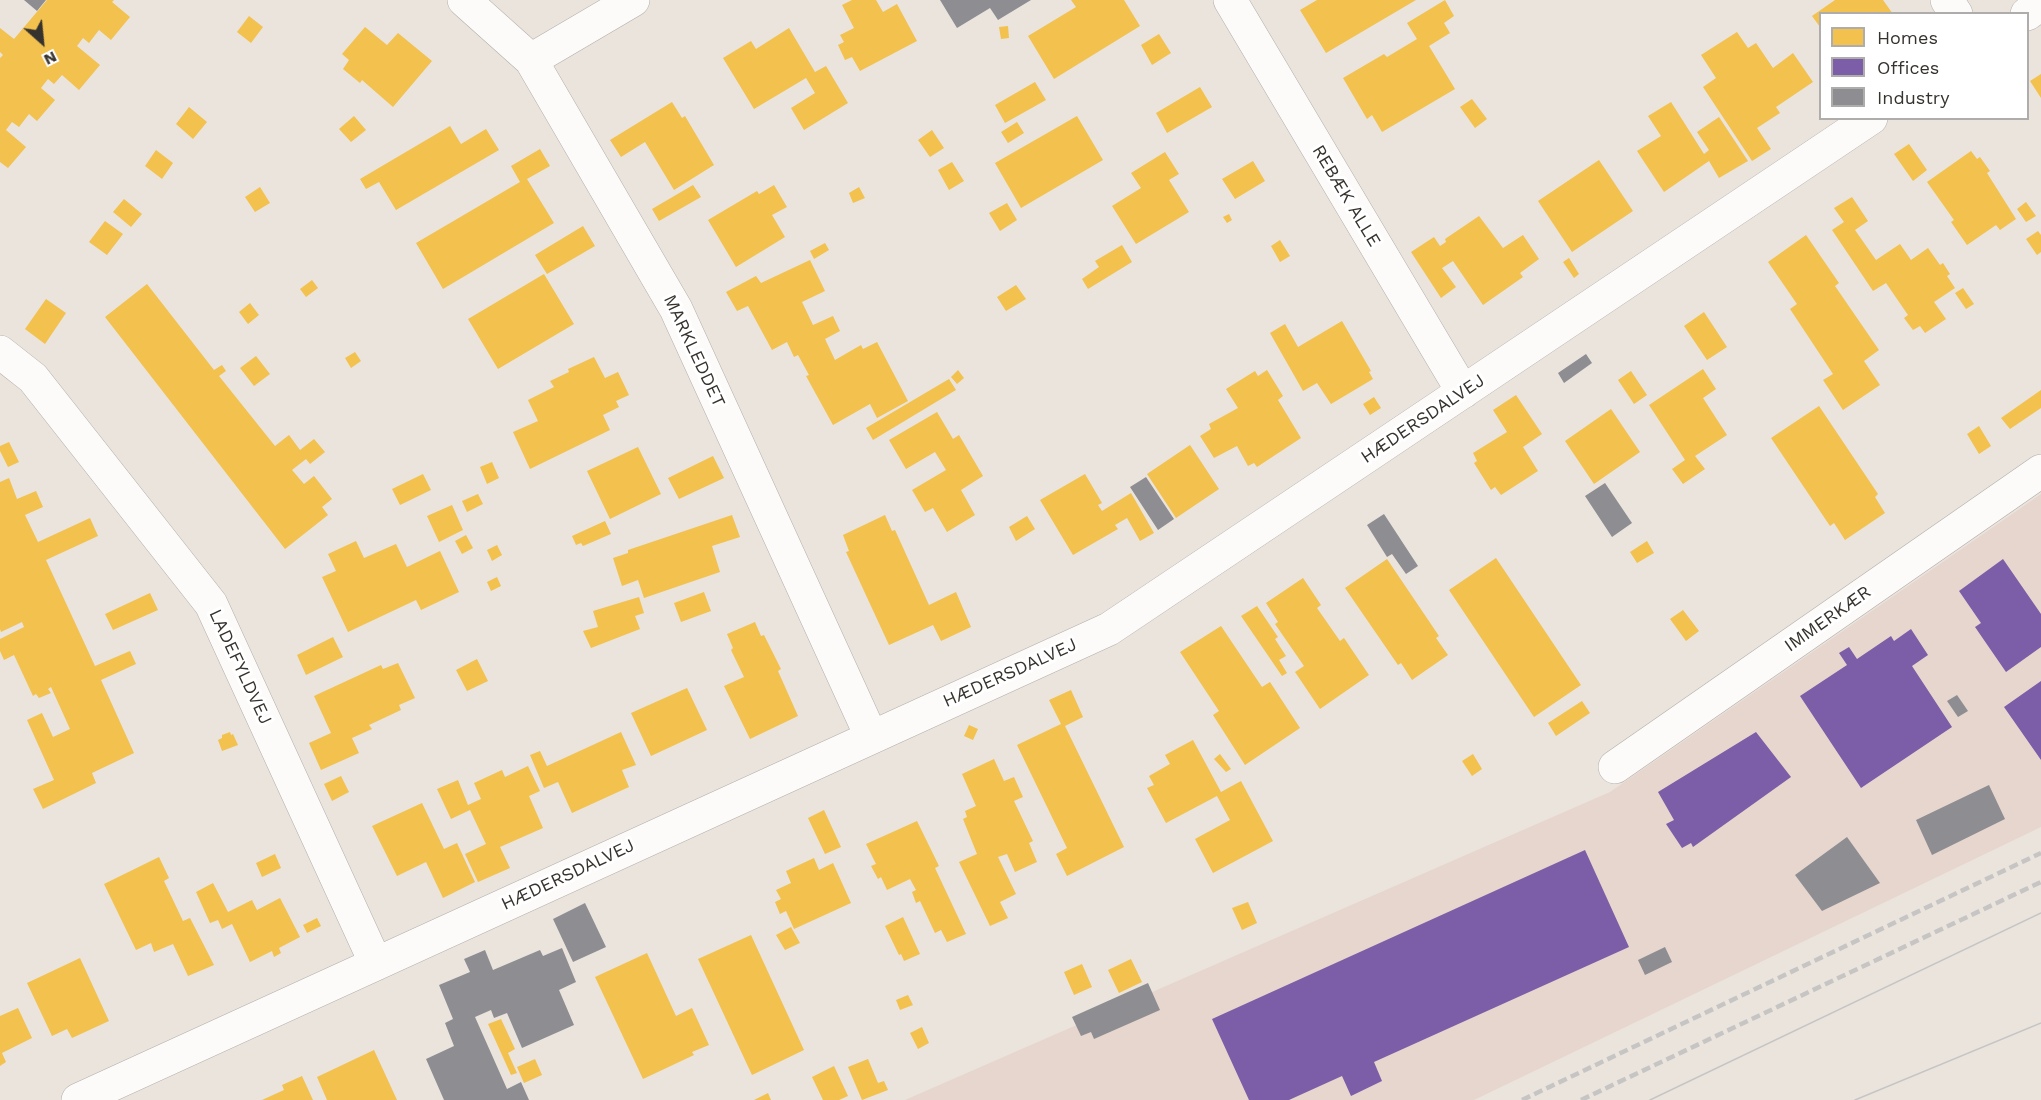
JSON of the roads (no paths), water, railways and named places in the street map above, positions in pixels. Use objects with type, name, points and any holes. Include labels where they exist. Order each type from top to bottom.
[{"type":"street","name":"MARKLEDDET","points":[[464,0],[531,60],[676,309],[871,736]]},
{"type":"street","points":[[531,60],[633,0]]},
{"type":"street","name":"REBÆK ALLE","points":[[1230,0],[1463,392]]},
{"type":"street","name":"HÆDERSDALVEJ","points":[[78,1100],[1109,629],[1867,120]]},
{"type":"street","name":"LADEFYLDVEJ","points":[[0,352],[33,378],[211,604],[376,964]]},
{"type":"street","name":"IMMERKÆR","points":[[1615,767],[2041,471]]},
{"type":"tram line","points":[[1650,1100],[2041,913]]},
{"type":"tram line","points":[[1855,1100],[2041,1023]]},
{"type":"railway","points":[[1522,1100],[2041,853]]},
{"type":"railway","points":[[1581,1100],[2041,882]]}]
